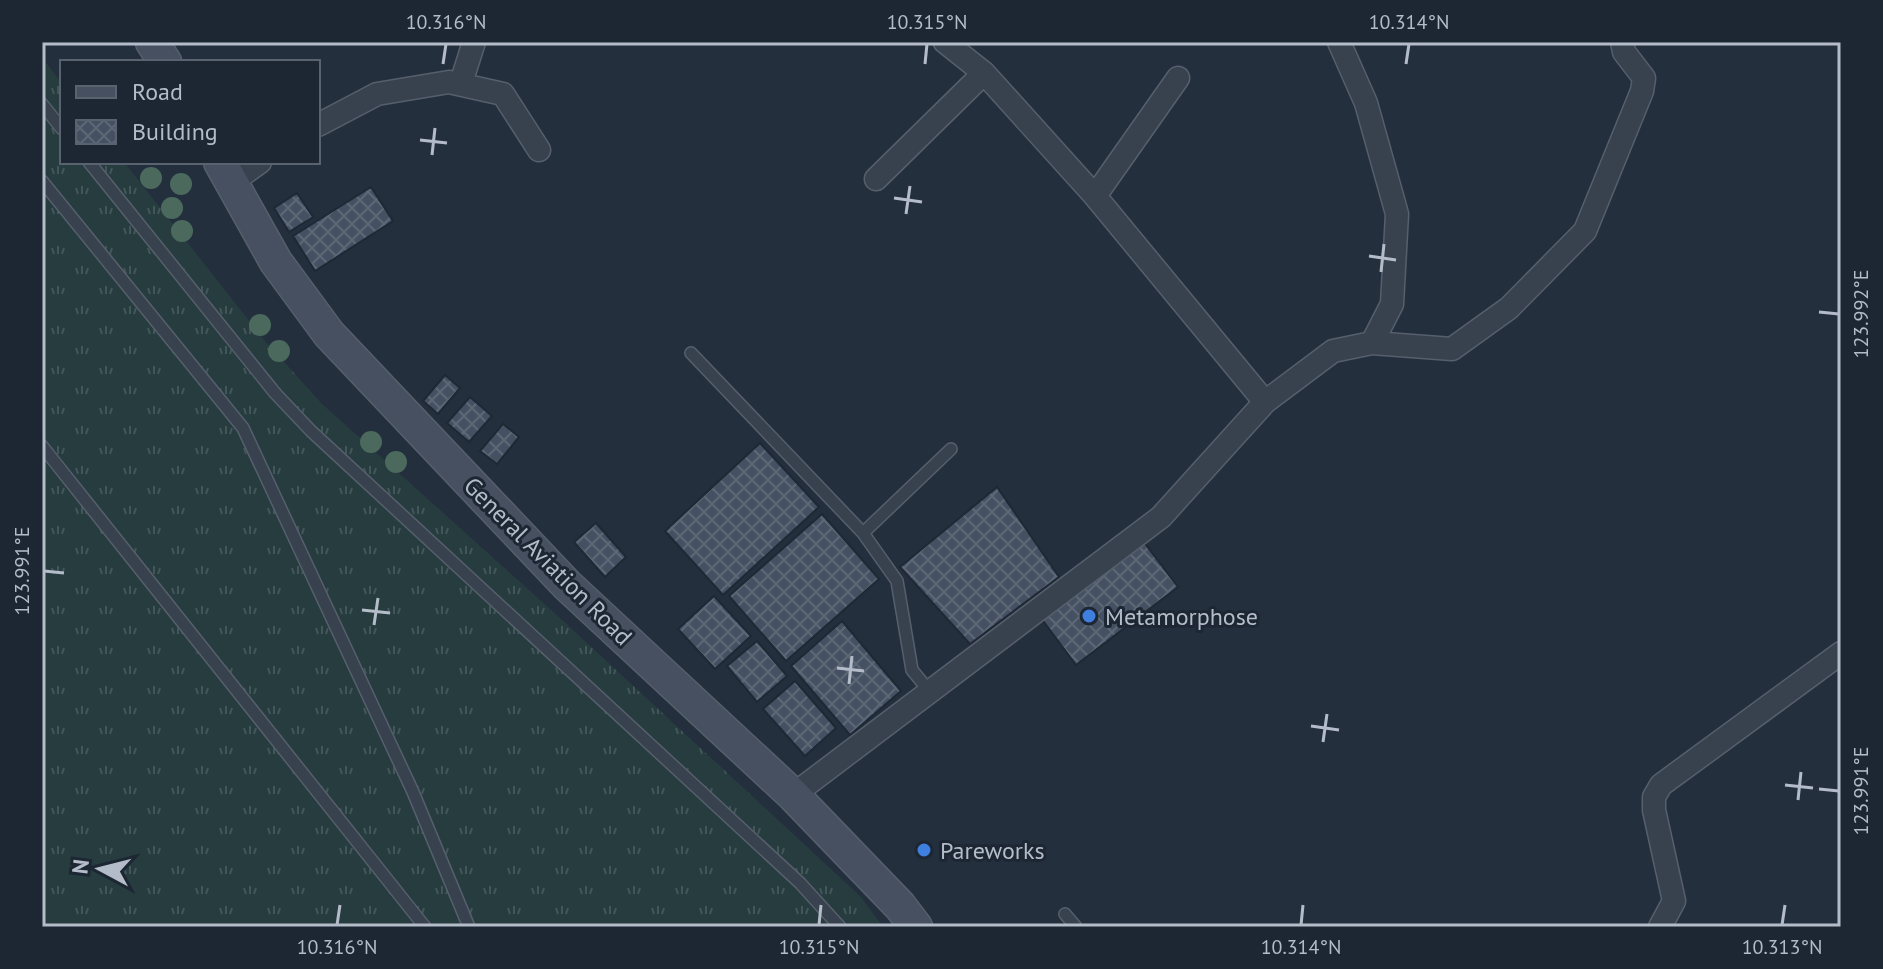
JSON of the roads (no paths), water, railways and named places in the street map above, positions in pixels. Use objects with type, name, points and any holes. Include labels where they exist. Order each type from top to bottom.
[{"type":"main road","points":[[152,42],[164,60]]},
{"type":"main road","name":"General Aviation Road","points":[[226,172],[276,262],[329,334],[567,585],[793,795],[900,906],[916,927]]},
{"type":"street","points":[[461,83],[474,42]]},
{"type":"street","points":[[945,42],[984,73],[1095,196],[1265,402]]},
{"type":"street","points":[[1339,42],[1366,103],[1397,214],[1392,304],[1372,343]]},
{"type":"street","points":[[793,795],[1161,517],[1265,402],[1333,351],[1372,343],[1452,349],[1509,308],[1585,231],[1642,91],[1644,78],[1624,52],[1622,42]]},
{"type":"street","points":[[876,179],[984,73]]},
{"type":"street","points":[[1095,196],[1178,78]]},
{"type":"street","points":[[320,124],[377,94],[449,82],[461,83],[503,94],[539,150]]},
{"type":"street","points":[[226,172],[253,164]]},
{"type":"street","points":[[1660,927],[1674,901],[1654,810],[1654,797],[1661,785],[1841,653]]},
{"type":"lane","points":[[42,104],[60,126]]},
{"type":"lane","points":[[91,164],[275,393],[311,431],[800,883],[840,927]]},
{"type":"lane","points":[[42,181],[243,428],[407,777],[469,927]]},
{"type":"lane","points":[[691,353],[863,533],[897,581],[912,670],[930,692]]},
{"type":"lane","points":[[42,446],[425,927]]},
{"type":"lane","points":[[863,533],[951,449]]},
{"type":"lane","points":[[1065,914],[1076,927]]},
{"type":"place","name":"Metamorphose","points":[[1089,616]]},
{"type":"place","name":"Pareworks","points":[[924,850]]}]
